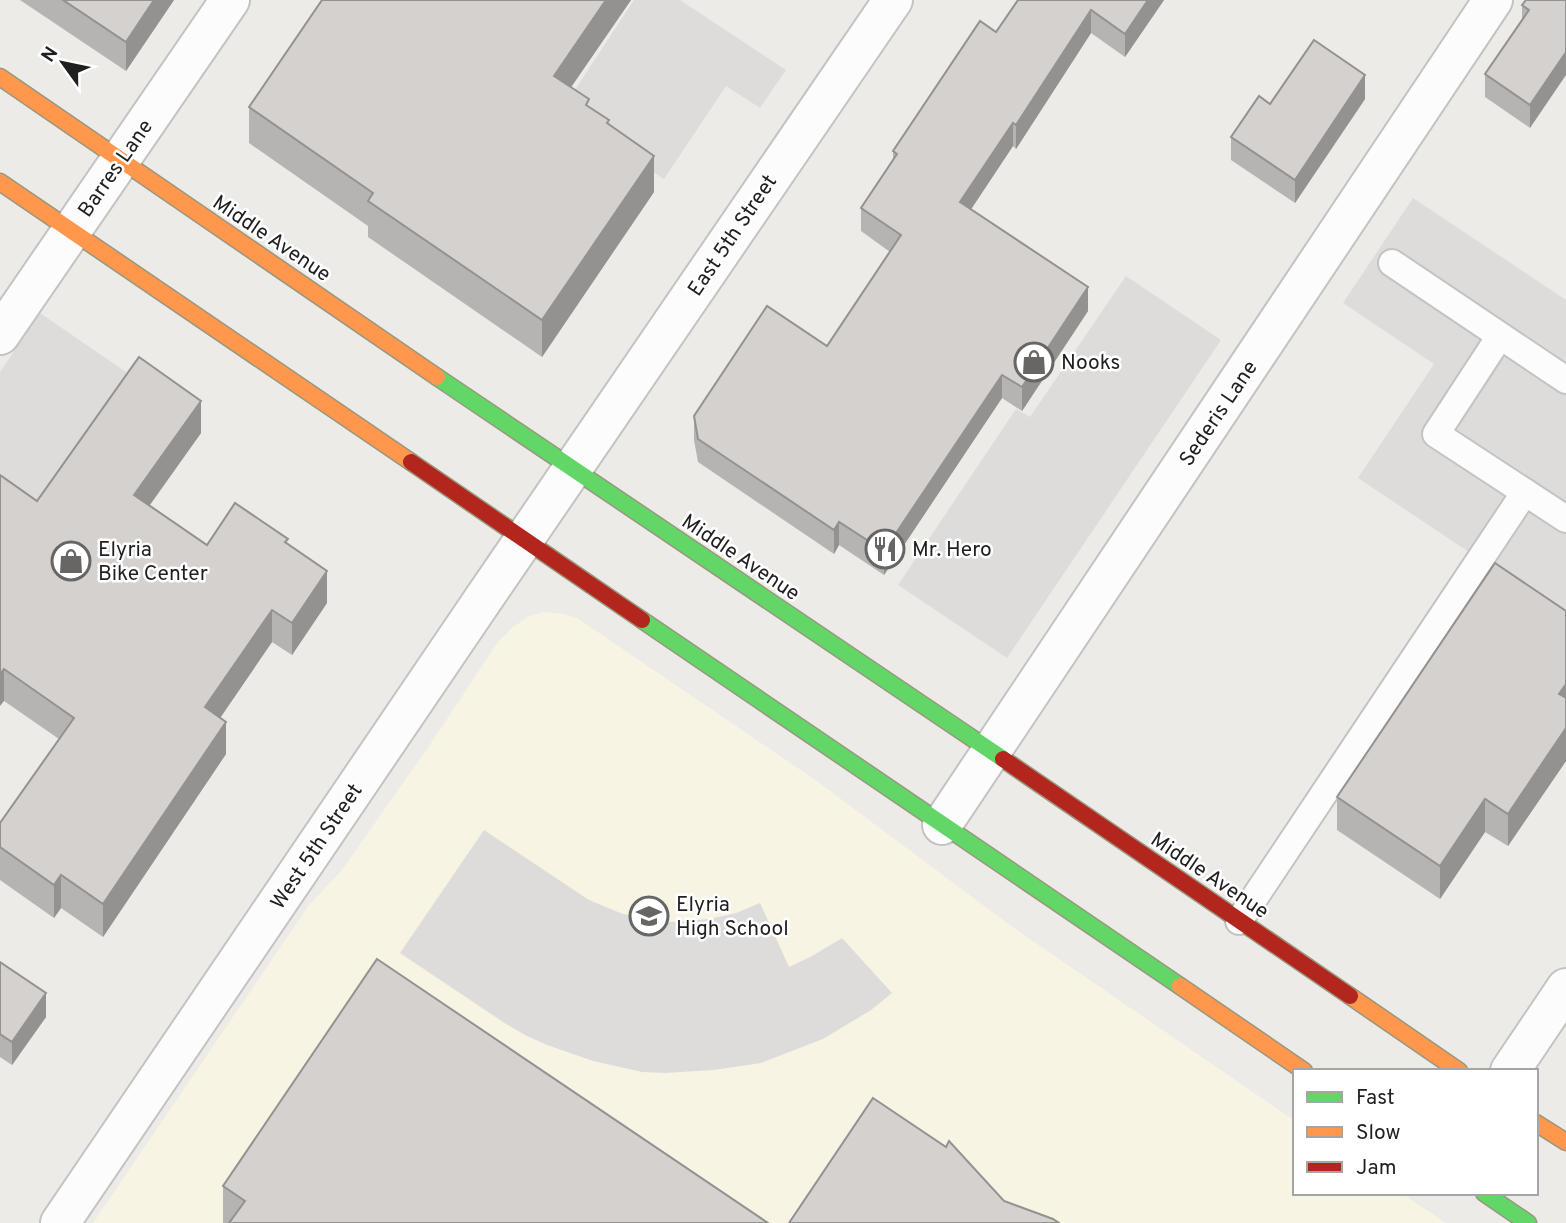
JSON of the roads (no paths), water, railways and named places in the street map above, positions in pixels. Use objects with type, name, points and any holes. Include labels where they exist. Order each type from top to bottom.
[{"type":"main road","name":"Middle Avenue","points":[[0,77],[1456,1069]]},
{"type":"main road","points":[[0,182],[1301,1069]]},
{"type":"main road","points":[[1538,1124],[1566,1142]]},
{"type":"main road","points":[[1487,1195],[1528,1223]]},
{"type":"street","name":"Barres Lane","points":[[0,335],[230,0]]},
{"type":"street","name":"East 5th Street","points":[[572,469],[893,0]]},
{"type":"street","name":"Sederis Lane","points":[[942,825],[1493,0]]},
{"type":"street","name":"West 5th Street","points":[[60,1223],[572,469]]},
{"type":"street","points":[[1511,1069],[1566,988]]},
{"type":"lane","points":[[1392,263],[1566,380]]},
{"type":"lane","points":[[1500,336],[1437,434],[1566,519]]},
{"type":"lane","points":[[1240,921],[1525,492]]},
{"type":"place","name":"Nooks","points":[[1034,362]]},
{"type":"place","name":"Mr. Hero","points":[[885,549]]},
{"type":"place","name":"Elyria Bike Center","points":[[71,561]]},
{"type":"place","name":"Elyria High School","points":[[649,916]]}]
